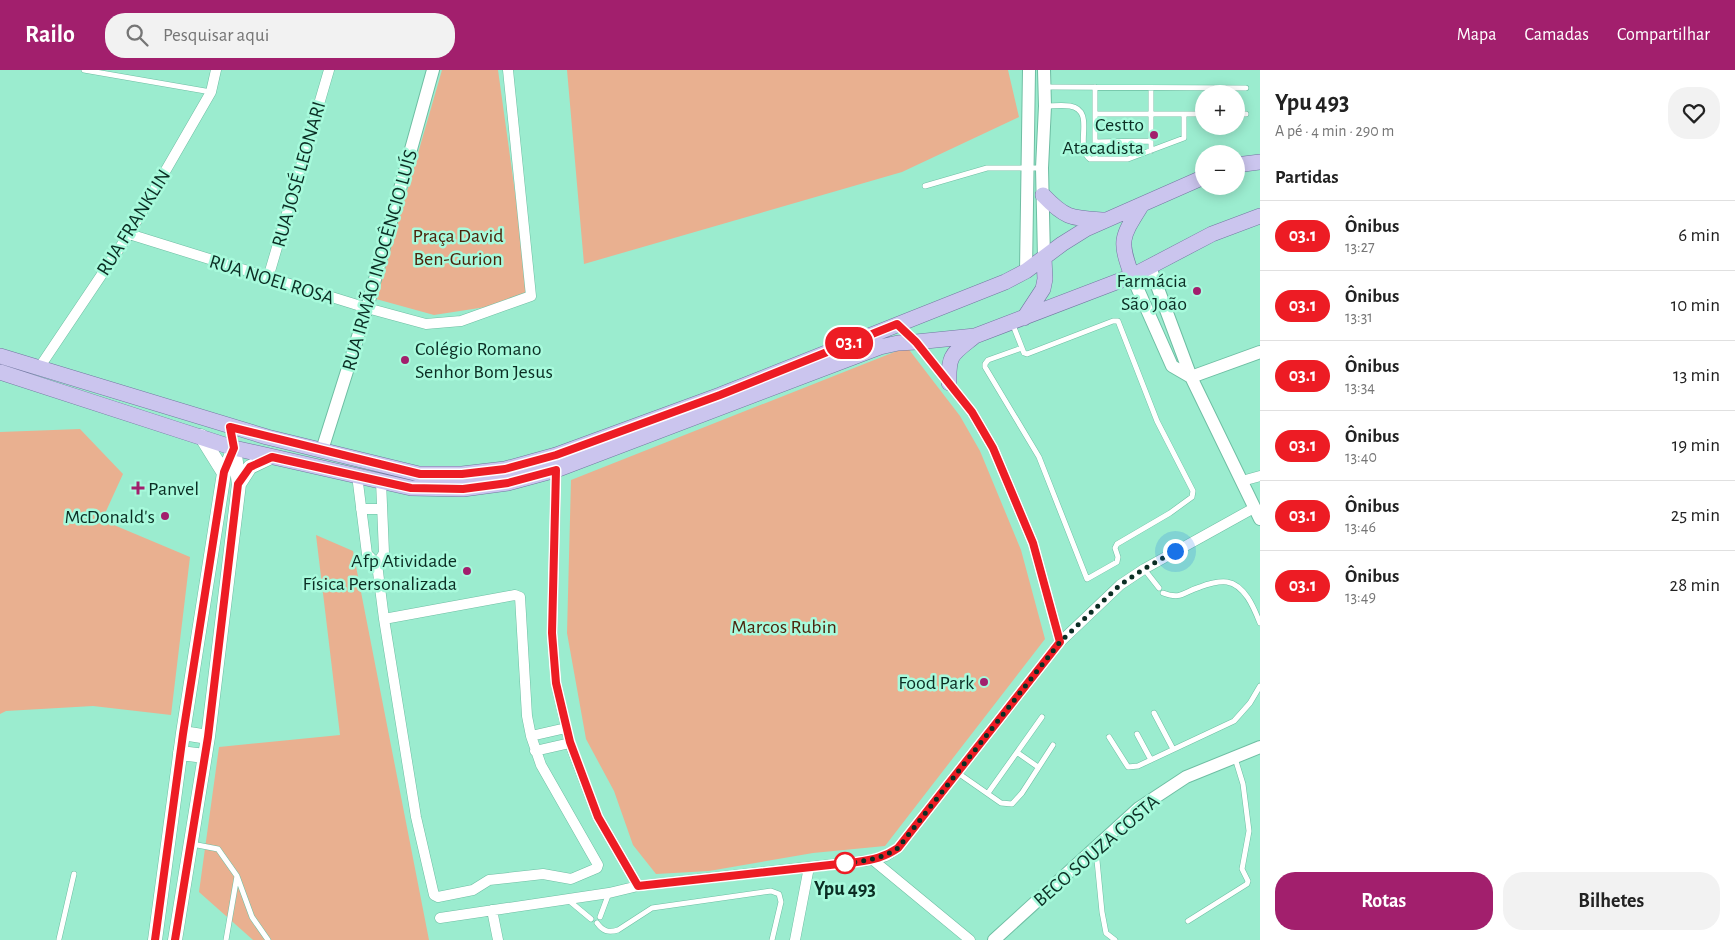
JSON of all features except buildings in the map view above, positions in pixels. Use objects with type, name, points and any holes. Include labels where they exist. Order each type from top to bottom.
[{"type":"main road","points":[[1245,160],[1260,153]]},
{"type":"main road","points":[[1245,164],[1260,162]]},
{"type":"main road","points":[[0,356],[230,427],[420,474],[462,474],[505,469],[556,455],[720,395],[1004,282],[1026,271],[1086,229],[1195,181]]},
{"type":"main road","points":[[1043,195],[1066,215],[1105,220]]},
{"type":"main road","points":[[1132,276],[1123,251],[1123,241],[1128,226],[1141,206]]},
{"type":"main road","points":[[0,372],[234,448],[411,488],[463,489],[508,483],[556,470],[880,346],[975,336],[1132,276],[1212,234],[1260,216]]},
{"type":"main road","points":[[1018,320],[1042,289],[1045,279],[1044,258]]},
{"type":"main road","points":[[897,324],[916,342]]},
{"type":"main road","points":[[949,382],[948,366],[952,355],[975,336]]},
{"type":"main road","points":[[175,940],[208,737],[238,484],[230,427]]},
{"type":"main road","points":[[201,436],[224,472]]},
{"type":"main road","points":[[155,940],[180,753],[224,472],[234,448],[246,442],[267,437]]},
{"type":"main road","points":[[238,484],[250,467],[272,457]]},
{"type":"main road","points":[[183,734],[208,737]]},
{"type":"main road","points":[[180,753],[205,756]]},
{"type":"street","name":"RUA FRANKLIN","points":[[39,368],[129,234],[211,92],[216,70]]},
{"type":"street","name":"RUA JOSÉ LEONARI","points":[[268,278],[329,70]]},
{"type":"street","name":"RUA IRMÃO INOCÊNCIO LUÍS","points":[[322,450],[366,308],[433,70]]},
{"type":"street","name":"RUA NOEL ROSA","points":[[129,234],[366,308],[426,324],[461,321],[531,296],[508,70]]},
{"type":"street","points":[[1026,271],[1029,70]]},
{"type":"street","points":[[1044,70],[1045,106],[1042,168],[1044,258]]},
{"type":"street","points":[[440,918],[609,893],[638,886],[873,860],[886,856],[898,848],[1060,642],[1120,585],[1144,569],[1257,513],[1192,377],[1150,267]]},
{"type":"street","points":[[1132,276],[1172,366],[1192,377],[1260,352]]},
{"type":"street","points":[[916,342],[972,412],[993,448],[1030,534],[1060,642]]},
{"type":"street","points":[[556,470],[552,633],[556,683],[570,742],[598,817],[638,886]]},
{"type":"street","points":[[357,475],[367,554],[377,564],[384,619],[416,817],[434,895],[438,897],[471,891],[489,880],[543,874],[570,879],[598,867],[535,751],[528,716],[520,597],[515,595],[384,619]]},
{"type":"street","points":[[1242,481],[1260,476]]},
{"type":"street","points":[[377,564],[384,553],[381,481]]},
{"type":"street","points":[[362,509],[382,509]]},
{"type":"street","points":[[531,736],[566,728]]},
{"type":"street","points":[[535,751],[570,742]]},
{"type":"street","name":"BECO SOUZA COSTA","points":[[994,940],[1139,808],[1186,778],[1260,747]]},
{"type":"street","points":[[873,860],[970,940]]},
{"type":"street","points":[[795,940],[809,868]]},
{"type":"street","points":[[492,910],[498,940]]},
{"type":"lane","points":[[84,70],[211,92]]},
{"type":"lane","points":[[1045,87],[1246,88]]},
{"type":"lane","points":[[1094,87],[1095,159]]},
{"type":"lane","points":[[1151,88],[1151,151]]},
{"type":"lane","points":[[1045,106],[1069,106],[1079,109],[1083,115],[1084,150],[1086,156],[1090,159],[1128,160],[1184,138],[1184,114]]},
{"type":"lane","points":[[1095,114],[1195,114]]},
{"type":"lane","points":[[1095,142],[1151,141]]},
{"type":"lane","points":[[925,186],[987,168],[1042,168]]},
{"type":"lane","points":[[1018,320],[1022,348],[1024,353],[1030,354],[1113,320],[1118,321],[1157,421],[1193,490],[1192,497],[1170,513],[1117,544],[1114,548],[1118,557],[1117,562],[1087,579],[1039,457],[985,367],[988,360],[1022,348]]},
{"type":"lane","points":[[1144,569],[1159,588]]},
{"type":"lane","points":[[1163,593],[1174,597],[1199,587],[1228,582],[1244,594],[1253,605],[1260,623]]},
{"type":"lane","points":[[1110,736],[1128,766],[1138,766],[1234,722],[1250,703],[1260,686]]},
{"type":"lane","points":[[1154,713],[1173,749]]},
{"type":"lane","points":[[988,793],[1042,717]]},
{"type":"lane","points":[[1137,734],[1151,760]]},
{"type":"lane","points":[[958,774],[1001,803],[1012,804],[1022,793],[1052,745]]},
{"type":"lane","points":[[1018,753],[1038,767]]},
{"type":"lane","points":[[1188,921],[1248,884],[1242,869],[1248,831],[1243,784],[1235,757]]},
{"type":"lane","points":[[191,844],[218,849],[237,876],[252,917],[268,940]]},
{"type":"lane","points":[[1096,847],[1102,912],[1106,933],[1115,940]]},
{"type":"lane","points":[[59,939],[74,874]]},
{"type":"lane","points":[[226,940],[237,876]]},
{"type":"lane","points":[[597,923],[602,930],[611,932],[618,930],[652,908],[771,891],[779,894],[781,902],[772,940]]},
{"type":"lane","points":[[600,917],[609,893]]},
{"type":"lane","points":[[566,899],[591,918]]},
{"type":"green space","name":"Praça David Ben-Gurion","points":[[442,70],[498,70],[530,300],[434,315],[376,299]]},
{"type":"green space","points":[[567,70],[1008,70],[1019,117],[902,172],[584,264]]},
{"type":"green space","name":"Marcos Rubin","points":[[907,347],[960,416],[980,451],[1021,550],[1045,639],[885,846],[813,853],[709,871],[656,874],[633,845],[614,791],[586,739],[567,633],[571,480]]},
{"type":"green space","points":[[80,429],[123,474],[102,520],[190,557],[171,715],[93,706],[6,711],[0,714],[0,432]]},
{"type":"green space","points":[[316,535],[353,551],[429,940],[253,940],[199,892],[219,747],[340,735]]},
{"type":"bus line","name":"03.1","points":[[155,940],[183,734],[224,472],[234,448],[230,427],[420,474],[462,474],[505,469],[556,455],[720,395],[897,324],[916,342],[972,412],[993,448],[1033,543],[1060,642],[898,848],[886,856],[873,860],[809,868],[638,886],[598,817],[570,742],[556,683],[552,633],[556,470],[508,483],[463,489],[411,488],[272,457],[250,467],[238,484],[208,737],[175,940]]},
{"type":"place","name":"Cestto Atacadista","points":[[1154,135]]},
{"type":"place","name":"Farmácia São João","points":[[1197,291]]},
{"type":"place","name":"Colégio Romano Senhor Bom Jesus","points":[[405,360]]},
{"type":"place","name":"Panvel","points":[[138,488]]},
{"type":"place","name":"McDonald's","points":[[165,516]]},
{"type":"place","name":"Afp Atividade Física Personalizada","points":[[467,571]]},
{"type":"place","name":"Food Park","points":[[984,682]]},
{"type":"place","name":"Ypu 493","points":[[845,863]]},
{"type":"route","points":[[845,863],[841,864],[873,860],[886,856],[898,848],[1060,642],[1120,585],[1175,551]]}]
